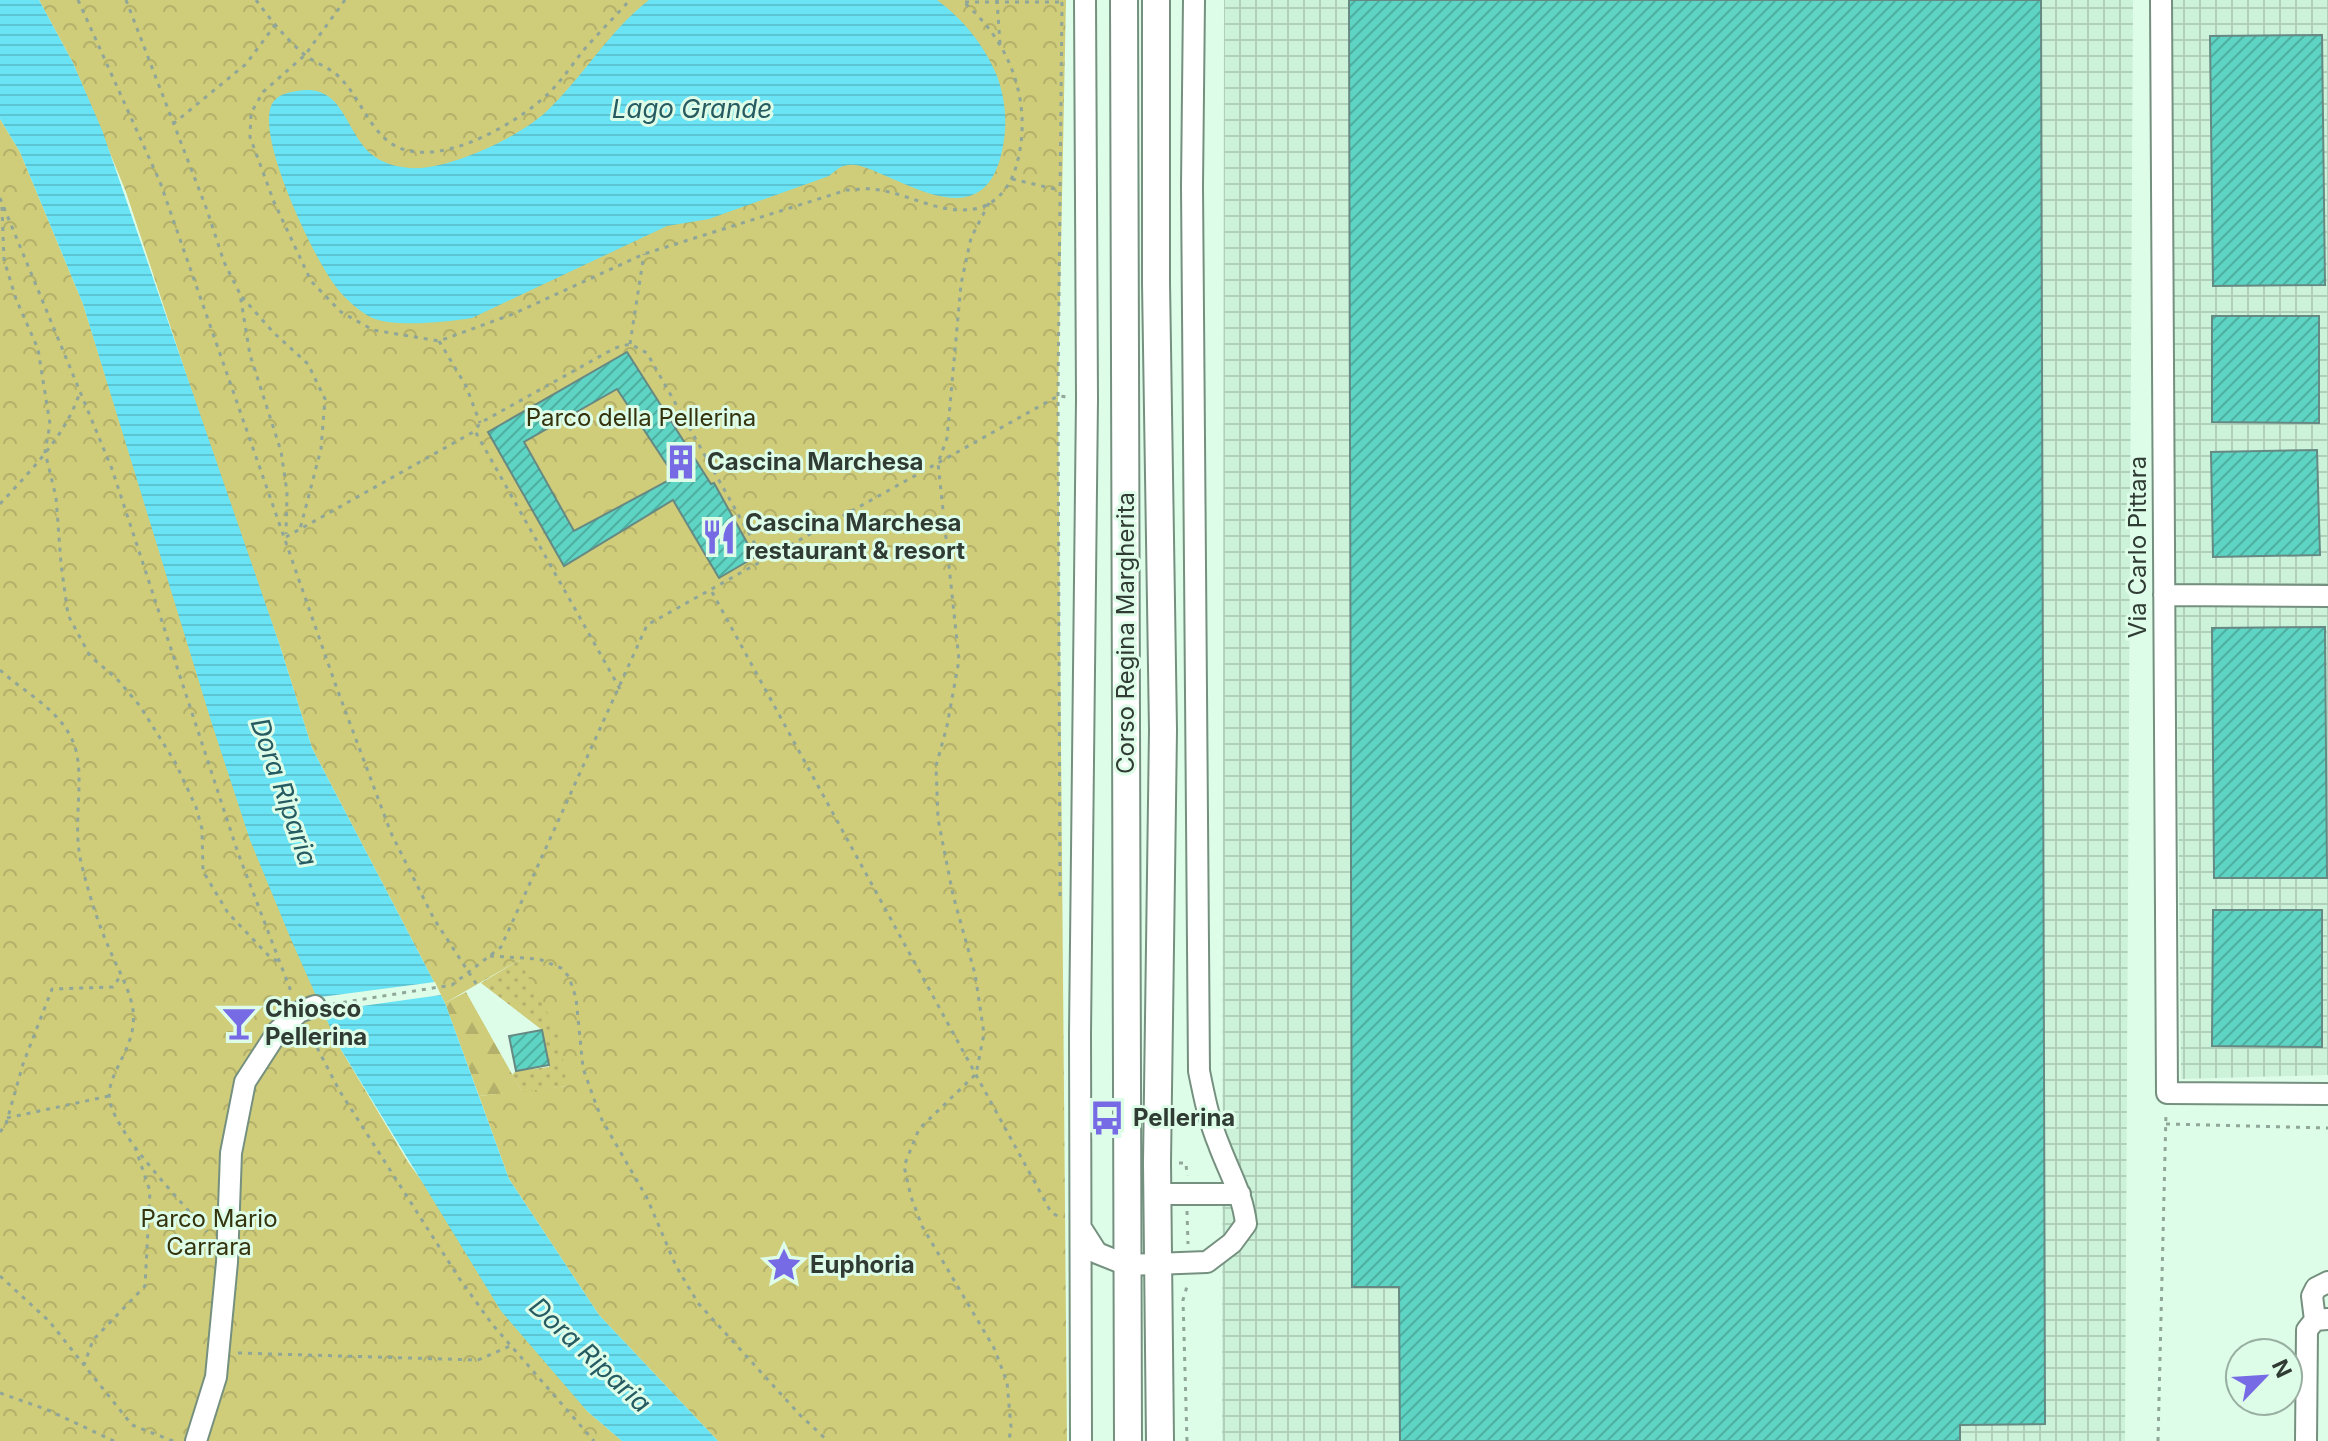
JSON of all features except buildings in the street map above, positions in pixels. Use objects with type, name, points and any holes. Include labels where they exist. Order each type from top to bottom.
[{"type":"main road","name":"Corso Regina Margherita","points":[[1124,0],[1127,1434]]},
{"type":"main road","name":"Corso Regina Margherita","points":[[1156,0],[1156,283],[1163,730],[1158,1194],[1160,1441]]},
{"type":"street","points":[[1072,1224],[1097,1253],[1127,1265],[1207,1262],[1232,1243],[1246,1224],[1240,1194],[1207,1109],[1199,1071],[1192,202],[1194,0]]},
{"type":"street","name":"Via Carlo Pittara","points":[[2161,0],[2167,1093]]},
{"type":"street","name":"Corso Regina Margherita","points":[[1081,1441],[1072,1224],[1087,399],[1085,1]]},
{"type":"street","points":[[2164,595],[2328,596]]},
{"type":"street","points":[[196,1441],[216,1377],[227,1262],[231,1153],[245,1082],[272,1038],[307,1009]]},
{"type":"street","points":[[2167,1093],[2328,1094]]},
{"type":"street","points":[[1158,1194],[1240,1194]]},
{"type":"street","points":[[2306,1441],[2307,1330],[2322,1319],[2312,1296],[2316,1288],[2328,1282]]},
{"type":"path","points":[[78,0],[160,182],[336,686],[391,833],[434,919],[477,985]]},
{"type":"path","points":[[126,0],[224,262],[240,294],[274,333],[308,364],[325,399],[321,449],[300,529]]},
{"type":"path","points":[[256,0],[275,25],[305,55],[337,75],[373,125],[391,143],[411,151],[439,152],[466,144],[528,110],[550,92],[630,0]]},
{"type":"path","points":[[345,0],[305,55],[263,92],[251,113],[250,137],[274,202],[311,281],[341,312],[373,330],[439,341],[513,314],[644,254],[847,190],[873,189],[934,206],[957,209],[979,208],[996,201],[1012,179],[1023,144],[1022,106],[1014,74],[1000,45],[985,23],[963,1]]},
{"type":"path","points":[[963,1],[1085,1]]},
{"type":"path","points":[[1060,902],[1058,396],[1062,1]]},
{"type":"path","points":[[996,2],[1000,45]]},
{"type":"path","points":[[173,124],[246,64],[275,25]]},
{"type":"path","points":[[1012,179],[1060,190]]},
{"type":"path","points":[[1,201],[112,469],[238,853],[282,964],[307,1009],[361,1126],[459,1278],[510,1346],[594,1441]]},
{"type":"path","points":[[1,201],[4,260],[16,299],[38,349],[50,424],[45,452],[56,497],[68,615],[90,656],[117,679],[140,706],[175,762],[196,807],[202,829],[203,871],[228,913],[269,956],[282,964]]},
{"type":"path","points":[[989,203],[971,238],[961,284],[947,438],[938,463],[959,660],[936,766],[938,819],[953,895],[975,974],[984,1034],[976,1074],[919,1129],[904,1166],[922,1226],[987,1336],[1007,1382],[1011,1427],[1009,1441]]},
{"type":"path","points":[[630,344],[644,254]]},
{"type":"path","points":[[240,294],[250,355],[281,451],[287,492],[288,524],[285,537]]},
{"type":"path","points":[[439,341],[466,386],[480,423]]},
{"type":"path","points":[[285,537],[475,431],[480,423],[615,348],[630,344],[647,353],[765,561]]},
{"type":"path","points":[[0,504],[72,416],[80,392]]},
{"type":"path","points":[[307,1009],[452,985],[501,947],[647,625],[712,592],[1058,396],[1087,399]]},
{"type":"path","points":[[475,431],[620,689]]},
{"type":"path","points":[[712,592],[1051,1212],[1072,1224]]},
{"type":"path","points":[[0,670],[46,706],[62,724],[75,748],[79,852],[97,915],[133,1009],[134,1029],[129,1048],[110,1086],[113,1111],[134,1144],[214,1240],[227,1262]]},
{"type":"path","points":[[490,956],[539,959],[561,968],[569,977],[576,998],[583,1068],[594,1099],[602,1120],[653,1210],[676,1266],[698,1303],[800,1415],[828,1441]]},
{"type":"path","points":[[0,1132],[7,1121],[23,1064],[52,989],[113,987],[121,975]]},
{"type":"path","points":[[2158,1441],[2167,1093]]},
{"type":"path","points":[[7,1121],[110,1095]]},
{"type":"path","points":[[2166,1124],[2328,1128]]},
{"type":"path","points":[[84,1365],[93,1340],[145,1286],[150,1191],[134,1144]]},
{"type":"path","points":[[1186,1163],[1189,1282],[1183,1300],[1187,1441]]},
{"type":"path","points":[[0,1276],[49,1321],[132,1425],[173,1441]]},
{"type":"path","points":[[218,1353],[478,1360],[510,1346]]},
{"type":"path","points":[[0,1393],[48,1410],[114,1441]]},
{"type":"shaded area","points":[[1224,0],[2133,0],[2125,1441],[1222,1441]]},
{"type":"shaded area","points":[[2170,0],[2328,0],[2328,1075],[2181,1079]]},
{"type":"green space","name":"Parco della Pellerina","points":[[39,0],[1066,0],[1058,396],[1067,1441],[718,1441],[599,1315],[509,1179],[479,1096],[567,1086],[519,960],[445,1003],[312,748],[126,192],[73,63]]},
{"type":"green space","name":"Parco Mario Carrara","points":[[0,119],[20,152],[83,304],[250,839],[337,1043],[408,1162],[587,1411],[622,1441],[0,1441]]},
{"type":"green space","points":[[519,960],[559,1034],[567,1086],[522,1092],[512,1075],[516,1071],[549,1067],[542,1030],[481,983]]},
{"type":"green space","points":[[466,992],[522,1092],[479,1096],[445,1003]]},
{"type":"water","name":"Dora Riparia","points":[[0,0],[39,0],[73,63],[102,130],[279,643],[312,748],[445,1003],[509,1179],[599,1315],[718,1441],[622,1441],[587,1411],[501,1311],[337,1043],[250,840],[83,304],[20,152],[0,119]]},
{"type":"water","name":"Lago Grande","points":[[649,0],[937,0],[964,24],[980,44],[1000,86],[1005,128],[1000,159],[991,179],[979,192],[948,198],[913,188],[862,166],[844,166],[829,176],[709,219],[667,226],[472,318],[423,323],[384,321],[358,309],[337,289],[300,221],[277,162],[270,136],[269,114],[275,100],[297,91],[312,90],[324,94],[341,110],[361,143],[375,157],[401,167],[436,166],[470,156],[505,140],[535,121],[573,84],[621,26]]},
{"type":"pier","points":[[435,982],[441,995],[319,1012],[313,998]]},
{"type":"place","name":"Cascina Marchesa","points":[[681,462]]},
{"type":"place","name":"Cascina Marchesa restaurant & resort","points":[[719,537]]},
{"type":"place","name":"Chiosco Pellerina","points":[[239,1023]]},
{"type":"place","name":"Pellerina","points":[[1107,1118]]},
{"type":"place","name":"Euphoria","points":[[784,1265]]}]
